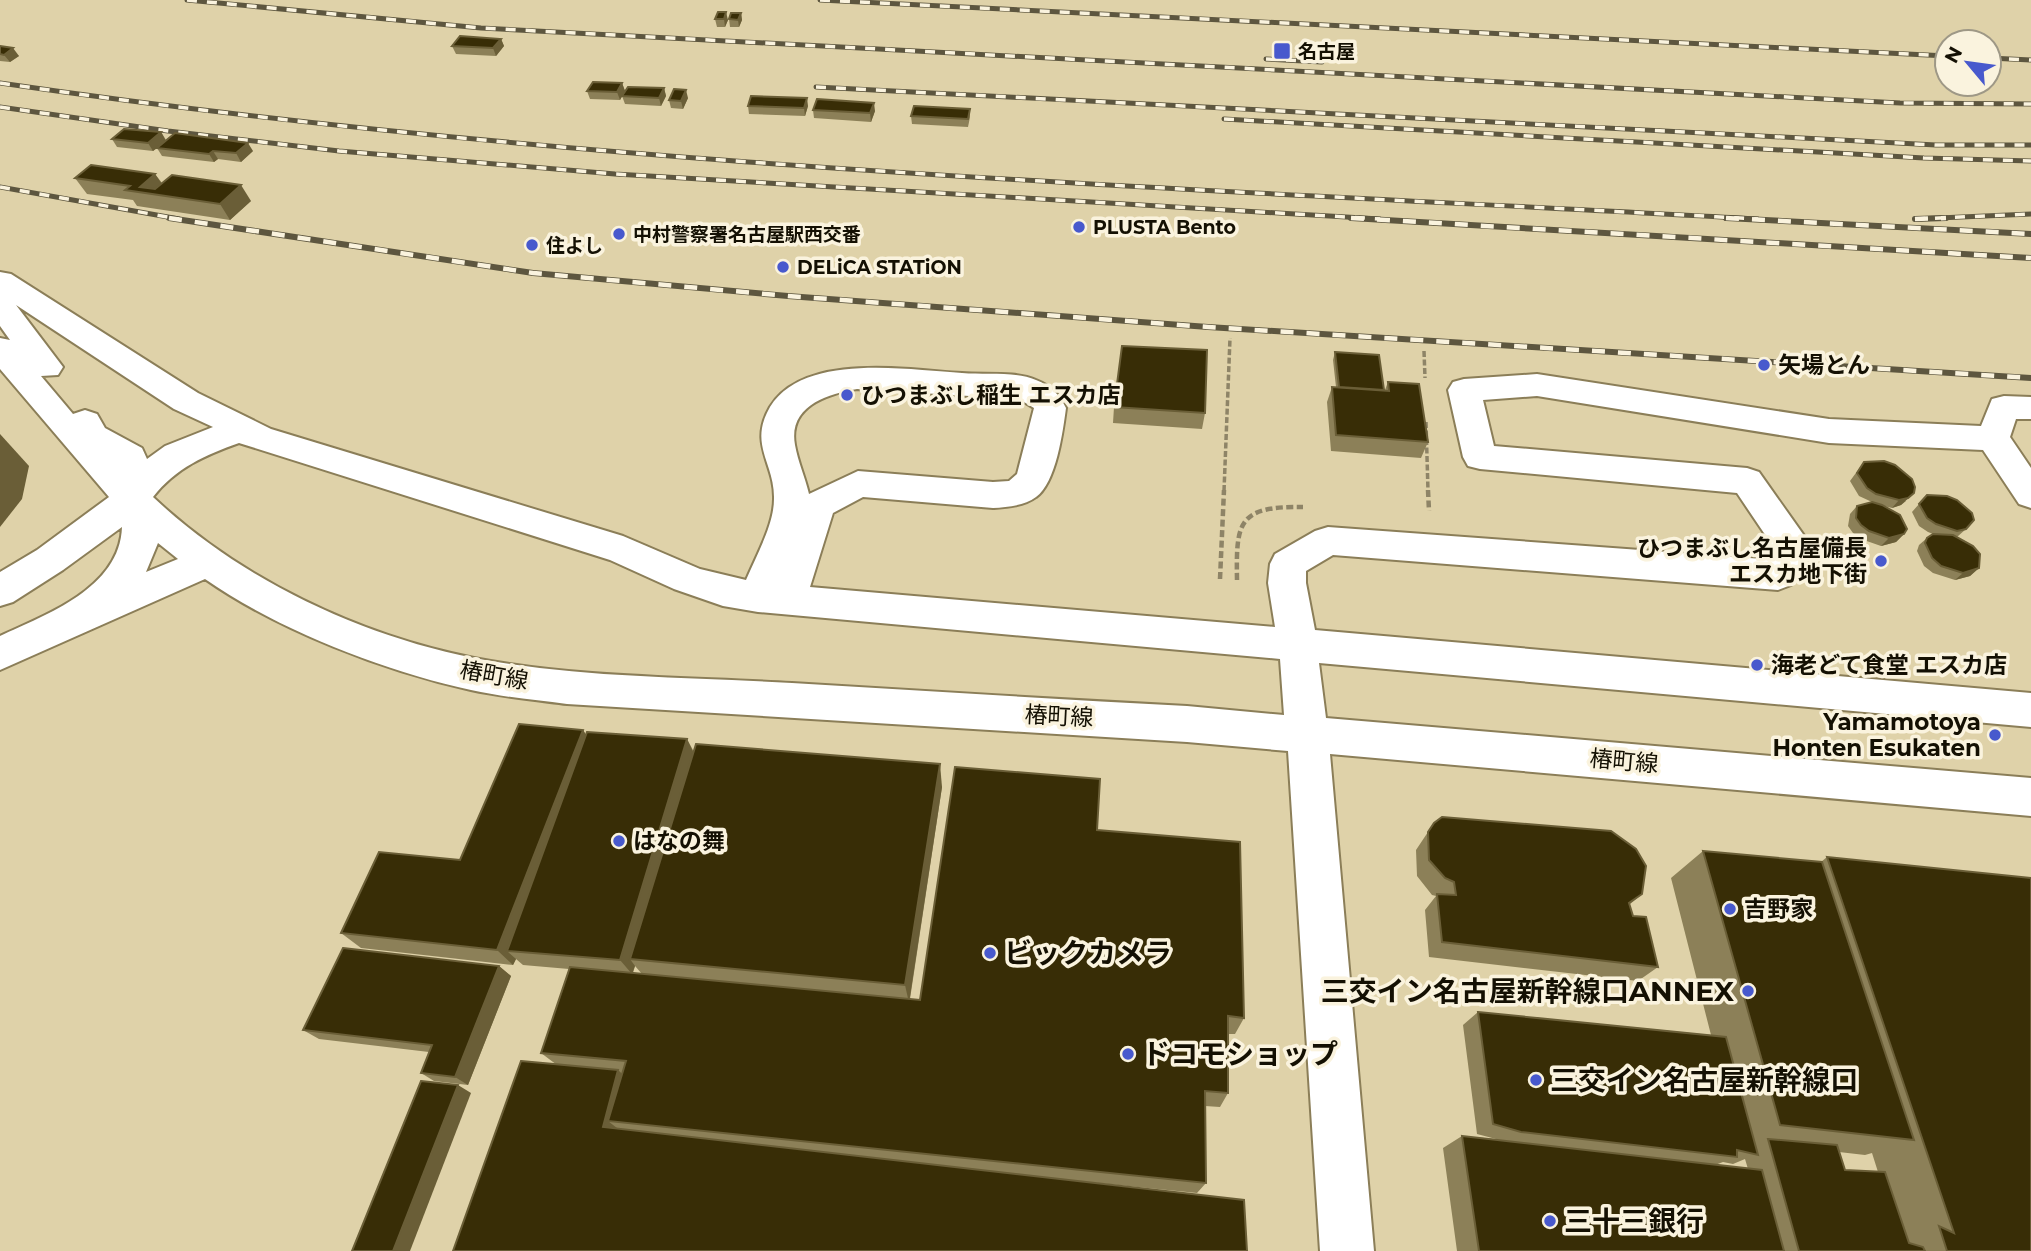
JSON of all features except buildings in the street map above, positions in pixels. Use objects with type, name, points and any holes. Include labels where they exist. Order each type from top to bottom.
[{"type":"street","points":[[0,281],[187,401],[267,439]]},
{"type":"street","points":[[0,305],[76,406],[93,436],[130,457],[133,498],[140,529],[137,553],[128,573],[107,593],[72,619]]},
{"type":"street","name":"椿町線","points":[[0,348],[104,471],[166,530],[207,562],[257,594],[309,619],[387,650],[476,675],[567,687],[1305,733],[2031,797]]},
{"type":"street","points":[[857,378],[1025,388],[1045,399],[1050,408],[1036,471],[1032,482],[1022,490],[1008,495],[993,495],[858,484],[818,505],[772,598],[792,502],[776,437],[780,419],[791,403],[810,390],[832,381],[857,378]]},
{"type":"street","points":[[1347,1251],[1314,806],[1298,646],[1287,583],[1288,564],[1328,541],[1778,575],[1787,537],[1747,481],[1480,457],[1464,390],[1537,385],[1829,430],[1993,438]]},
{"type":"street","points":[[1993,438],[2004,407],[2031,408]]},
{"type":"street","points":[[0,591],[50,560],[133,498],[154,472],[177,455],[239,431],[623,550],[687,579],[723,591],[772,598],[1298,646],[2031,710]]},
{"type":"street","points":[[1993,438],[2031,495]]},
{"type":"street","points":[[0,654],[72,619],[207,562]]},
{"type":"path","points":[[1220,579],[1230,338]]},
{"type":"path","points":[[1424,351],[1425,391]]},
{"type":"path","points":[[1416,512],[1429,512],[1426,418]]},
{"type":"path","points":[[1237,580],[1236,538],[1248,518],[1271,506],[1311,507]]},
{"type":"railway","points":[[187,0],[481,28],[1900,103],[2031,104]]},
{"type":"railway","points":[[820,0],[1933,55]]},
{"type":"railway","points":[[1266,59],[1322,62]]},
{"type":"railway","points":[[2003,59],[2031,60]]},
{"type":"railway","points":[[0,83],[219,112],[438,136],[657,155],[1097,184],[1758,219]]},
{"type":"railway","points":[[816,87],[1936,145],[2031,145]]},
{"type":"railway","points":[[0,107],[168,131],[339,151],[615,174],[1380,219]]},
{"type":"railway","points":[[1224,119],[1924,158],[2031,161]]},
{"type":"railway","points":[[0,187],[179,219]]},
{"type":"railway","points":[[1946,218],[1915,219],[2031,214]]},
{"type":"railway","points":[[169,218],[533,273],[788,296],[1208,327],[2031,378]]},
{"type":"railway","points":[[1351,218],[2031,258]]},
{"type":"railway","points":[[1726,218],[2031,234]]},
{"type":"place","name":"名古屋","points":[[1282,51]]},
{"type":"place","name":"PLUSTA Bento","points":[[1079,227]]},
{"type":"place","name":"中村警察署名古屋駅西交番","points":[[619,234]]},
{"type":"place","name":"住よし","points":[[532,245]]},
{"type":"place","name":"DELiCA STATiON","points":[[783,267]]},
{"type":"place","name":"矢場とん","points":[[1764,365]]},
{"type":"place","name":"ひつまぶし稲生 エスカ店","points":[[847,395]]},
{"type":"place","name":"ひつまぶし名古屋備長 エスカ地下街","points":[[1881,561]]},
{"type":"place","name":"海老どて食堂 エスカ店","points":[[1757,665]]},
{"type":"place","name":"Yamamotoya Honten Esukaten","points":[[1995,735]]},
{"type":"place","name":"はなの舞","points":[[619,841]]},
{"type":"place","name":"吉野家","points":[[1730,909]]},
{"type":"place","name":"ビックカメラ","points":[[990,953]]},
{"type":"place","name":"三交イン名古屋新幹線口ANNEX","points":[[1748,991]]},
{"type":"place","name":"ドコモショップ","points":[[1128,1054]]},
{"type":"place","name":"三交イン名古屋新幹線口","points":[[1536,1080]]},
{"type":"place","name":"三十三銀行","points":[[1550,1221]]}]
